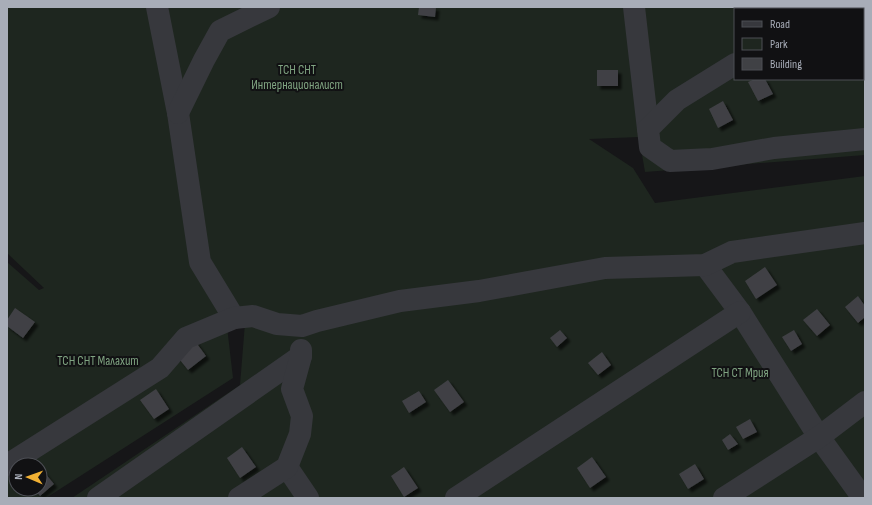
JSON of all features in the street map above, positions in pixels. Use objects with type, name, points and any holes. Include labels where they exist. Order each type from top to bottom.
[{"type":"lane","points":[[157,7],[178,113],[200,262],[234,318]]},
{"type":"lane","points":[[178,113],[220,31],[269,7]]},
{"type":"lane","points":[[634,7],[650,147],[670,161],[712,159],[774,148],[865,139]]},
{"type":"lane","points":[[648,128],[677,100],[734,65]]},
{"type":"lane","points":[[7,465],[160,368],[186,338],[234,318],[253,316],[277,324],[302,326],[400,301],[479,290],[605,268],[705,265],[732,252],[865,233]]},
{"type":"lane","points":[[705,265],[740,312],[820,437],[863,498]]},
{"type":"lane","points":[[456,498],[740,312]]},
{"type":"lane","points":[[239,498],[287,467],[300,434],[302,416],[292,389],[301,356],[302,326]]},
{"type":"lane","points":[[98,498],[301,356]]},
{"type":"lane","points":[[724,498],[820,437],[865,402]]},
{"type":"lane","points":[[287,467],[308,498]]},
{"type":"green space","points":[[7,7],[865,7],[865,155],[645,172],[639,137],[589,139],[633,168],[655,203],[865,176],[865,498],[72,498],[240,385],[245,323],[226,318],[233,378],[48,497],[48,457],[8,457],[8,497],[48,497],[7,498],[7,262],[39,290],[44,288],[7,253]]},
{"type":"building","points":[[419,7],[436,7],[435,17],[418,15]]},
{"type":"building","points":[[865,17],[864,36],[864,18]]},
{"type":"building","points":[[597,70],[618,70],[618,86],[597,86]]},
{"type":"building","points":[[753,80],[766,80],[773,94],[758,101],[748,82]]},
{"type":"building","points":[[723,101],[733,120],[718,128],[709,109]]},
{"type":"building","points":[[765,267],[777,285],[756,299],[745,281]]},
{"type":"building","points":[[858,296],[865,306],[865,317],[858,323],[845,307]]},
{"type":"building","points":[[15,308],[35,322],[23,338],[7,326],[7,320]]},
{"type":"building","points":[[817,309],[830,325],[817,336],[803,320]]},
{"type":"building","points":[[560,330],[567,338],[557,347],[550,338]]},
{"type":"building","points":[[794,330],[802,344],[791,351],[782,337]]},
{"type":"building","points":[[195,341],[206,356],[188,370],[176,355]]},
{"type":"building","points":[[602,352],[611,365],[598,375],[588,363]]},
{"type":"building","points":[[448,380],[464,402],[450,412],[434,390]]},
{"type":"building","points":[[156,389],[169,409],[154,419],[140,400]]},
{"type":"building","points":[[419,391],[426,402],[409,413],[402,401]]},
{"type":"building","points":[[750,419],[757,432],[743,439],[736,427]]},
{"type":"building","points":[[730,434],[738,444],[728,450],[722,440]]},
{"type":"building","points":[[242,447],[256,467],[240,478],[227,458]]},
{"type":"building","points":[[592,457],[606,477],[590,488],[577,468]]},
{"type":"building","points":[[695,464],[704,479],[688,489],[679,474]]},
{"type":"building","points":[[404,467],[418,488],[404,497],[391,476]]},
{"type":"building","points":[[48,477],[54,484],[48,489]]},
{"type":"park label","name":"ТСН СНТ Интернационалист","points":[[297,78]]},
{"type":"park label","name":"ТСН СНТ Малахит","points":[[98,361]]},
{"type":"park label","name":"ТСН СТ Мрия","points":[[740,373]]}]
